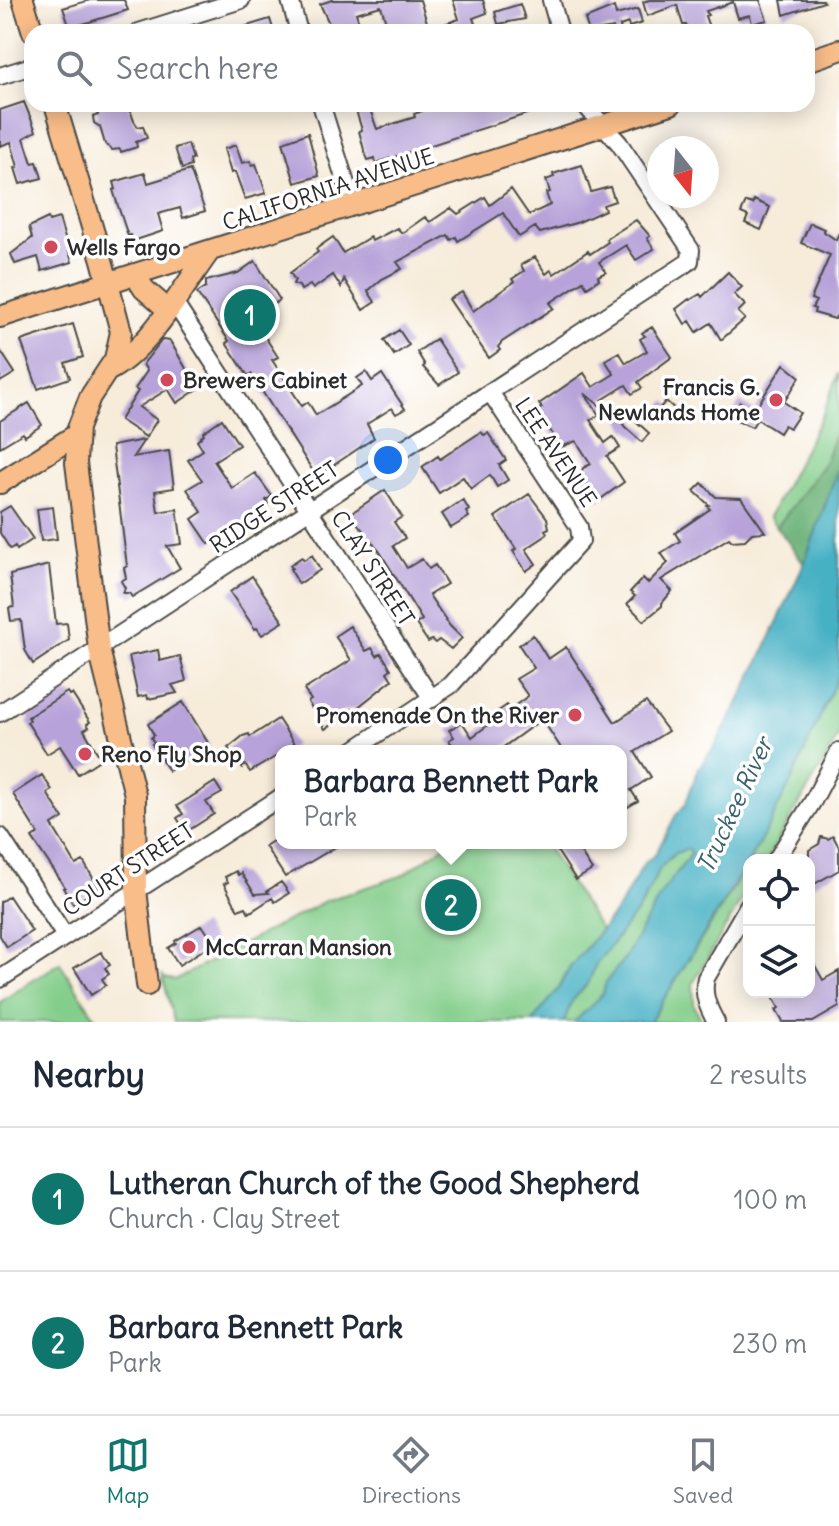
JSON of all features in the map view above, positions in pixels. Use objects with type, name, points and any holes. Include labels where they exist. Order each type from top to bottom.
[{"type":"main road","points":[[23,0],[30,24]]},
{"type":"main road","points":[[815,58],[839,50]]},
{"type":"main road","points":[[57,112],[121,332],[120,347],[90,397],[76,435],[76,463],[99,649],[135,795],[136,889],[147,985]]},
{"type":"main road","name":"CALIFORNIA AVENUE","points":[[0,317],[646,112]]},
{"type":"main road","points":[[108,371],[135,352],[209,252]]},
{"type":"main road","points":[[135,275],[144,289],[167,309]]},
{"type":"main road","points":[[0,483],[76,435]]},
{"type":"street","points":[[164,24],[241,0]]},
{"type":"street","points":[[290,0],[297,24]]},
{"type":"street","points":[[551,0],[558,24]]},
{"type":"street","points":[[0,76],[24,68]]},
{"type":"street","points":[[324,112],[353,206]]},
{"type":"street","points":[[591,112],[602,126]]},
{"type":"street","name":"RIDGE STREET","points":[[0,713],[686,264],[691,250],[619,143],[602,126]]},
{"type":"street","name":"CLAY STREET","points":[[167,309],[179,310],[432,699]]},
{"type":"street","name":"LEE AVENUE","points":[[432,699],[466,669],[578,546],[582,537],[579,527],[490,392]]},
{"type":"street","points":[[361,745],[432,699]]},
{"type":"street","points":[[780,854],[838,760]]},
{"type":"street","name":"COURT STREET","points":[[0,979],[275,801]]},
{"type":"street","points":[[0,836],[65,936]]},
{"type":"street","points":[[716,1022],[708,1008],[704,986],[709,971],[743,914]]},
{"type":"green space","points":[[839,373],[839,424],[824,464],[777,527],[769,517],[822,416]]},
{"type":"green space","points":[[839,424],[839,466],[804,564],[777,527],[824,464]]},
{"type":"green space","points":[[839,674],[839,733],[770,854],[753,854],[792,779]]},
{"type":"green space","points":[[440,849],[548,849],[601,930],[570,967],[559,988],[532,1022],[174,1022],[162,974],[164,978],[175,980],[325,901],[401,876]]},
{"type":"green space","points":[[683,849],[689,849],[691,854],[663,891],[625,958],[606,982],[603,994],[580,1018],[574,1022],[564,1022],[572,1001],[589,982],[595,966],[641,906],[660,868]]},
{"type":"green space","points":[[743,872],[743,897],[693,983],[694,1005],[702,1022],[650,1022]]},
{"type":"green space","points":[[60,963],[98,1022],[0,1022],[0,1002]]},
{"type":"water","name":"Truckee River","points":[[839,466],[839,674],[791,782],[759,844],[753,854],[743,854],[743,870],[650,1022],[574,1022],[603,994],[606,982],[625,958],[663,891],[691,854],[689,849],[675,853],[660,868],[641,906],[595,966],[589,982],[572,1001],[564,1022],[532,1022],[559,988],[570,967],[618,909],[645,862],[655,855],[676,815],[685,805],[698,769],[735,710],[804,564]]},
{"type":"building","points":[[90,0],[124,0],[128,10],[83,24],[69,24],[63,8]]},
{"type":"building","points":[[332,0],[420,0],[427,24],[387,24],[381,6],[356,13],[359,24],[329,24],[320,4]]},
{"type":"building","points":[[453,0],[483,0],[487,13],[473,18],[475,24],[444,24],[459,19]]},
{"type":"building","points":[[760,0],[767,20],[752,24],[750,15],[738,18],[733,2],[706,11],[708,24],[683,24],[677,5],[647,16],[643,2]]},
{"type":"building","points":[[781,0],[823,0],[824,2],[784,15]]},
{"type":"building","points":[[520,4],[525,19],[498,24],[495,12]]},
{"type":"building","points":[[614,7],[616,15],[638,9],[642,23],[587,24],[585,19]]},
{"type":"building","points":[[270,19],[272,24],[254,24]]},
{"type":"building","points":[[24,102],[24,112],[28,112],[36,131],[24,138],[32,163],[37,162],[42,178],[20,184],[11,142],[0,146],[0,110]]},
{"type":"building","points":[[97,112],[131,112],[138,127],[143,126],[147,138],[136,142],[137,147],[121,152],[120,149],[112,150],[105,144],[100,127],[94,123],[93,117],[98,115]]},
{"type":"building","points":[[356,112],[371,112],[377,129],[415,117],[414,114],[419,112],[533,112],[376,163],[375,158],[368,160],[359,131],[362,130]]},
{"type":"building","points":[[308,133],[319,176],[295,183],[283,142]]},
{"type":"building","points":[[188,144],[193,159],[190,160],[191,166],[182,169],[175,148]]},
{"type":"building","points":[[236,145],[242,163],[251,161],[252,165],[256,164],[266,193],[245,199],[235,172],[231,173],[224,149]]},
{"type":"building","points":[[582,165],[591,192],[610,187],[615,201],[603,205],[605,210],[579,222],[540,233],[535,227],[519,237],[503,213],[458,241],[456,237],[451,240],[448,235],[397,262],[402,269],[382,279],[368,291],[375,302],[363,310],[344,279],[341,287],[333,275],[313,289],[310,285],[301,290],[293,284],[295,280],[290,273],[333,237],[343,253],[370,237],[372,241],[397,228],[402,233],[425,217],[430,222],[451,208],[458,214],[485,197],[490,205],[511,189],[529,215],[550,205],[546,180],[554,177],[553,174]]},
{"type":"building","points":[[190,170],[205,211],[183,218],[180,208],[158,214],[163,231],[133,241],[131,235],[128,236],[119,209],[113,190],[116,189],[114,182],[145,173],[148,183]]},
{"type":"building","points":[[754,200],[770,207],[761,230],[745,223],[748,216],[741,213],[746,202],[753,204]]},
{"type":"building","name":"Wells Fargo","points":[[48,218],[49,221],[59,218],[72,262],[42,271],[38,257],[15,264],[11,254],[32,238],[29,227]]},
{"type":"building","points":[[636,220],[650,236],[647,238],[654,249],[636,260],[626,245],[599,262],[606,272],[598,276],[599,279],[587,287],[583,281],[550,303],[554,308],[502,342],[498,347],[500,350],[489,358],[449,299],[462,292],[473,311],[514,282],[512,279],[524,271],[521,265],[535,257],[546,274],[551,270],[554,274],[588,251],[590,254],[608,242],[606,239]]},
{"type":"building","points":[[810,223],[824,229],[836,240],[839,233],[839,311],[835,319],[814,313],[815,309],[812,308],[816,301],[811,299],[830,255],[801,243]]},
{"type":"building","points":[[255,261],[280,300],[253,318],[278,357],[272,360],[302,406],[308,402],[316,415],[362,386],[357,378],[366,372],[372,381],[382,374],[405,409],[396,414],[392,408],[367,424],[374,438],[322,473],[313,471],[251,374],[248,376],[226,343],[229,341],[197,293],[206,287],[206,281],[238,273]]},
{"type":"building","points":[[728,272],[742,287],[734,294],[745,305],[738,312],[745,319],[721,340],[711,323],[697,332],[690,321],[685,324],[676,309],[689,299],[700,294],[702,297]]},
{"type":"building","points":[[73,324],[83,357],[65,363],[70,378],[38,389],[21,341]]},
{"type":"building","points":[[652,327],[672,357],[638,382],[642,388],[632,394],[626,385],[602,400],[604,409],[584,393],[599,415],[590,420],[605,443],[613,437],[620,448],[607,456],[624,482],[598,501],[581,474],[583,468],[591,464],[576,441],[561,447],[537,410],[542,408],[539,404],[584,373],[593,387],[614,374],[605,360],[619,352],[626,363],[647,351],[640,339],[645,336],[642,333]]},
{"type":"building","points":[[399,330],[409,345],[394,355],[384,340]]},
{"type":"building","points":[[436,339],[458,372],[439,385],[423,367],[425,365],[417,352]]},
{"type":"building","name":"Brewers Cabinet","points":[[162,340],[170,341],[198,389],[177,403],[168,389],[139,407],[157,420],[146,437],[120,420],[147,371],[143,364]]},
{"type":"building","points":[[0,350],[15,373],[0,382]]},
{"type":"building","name":"Francis G. Newlands Home","points":[[784,364],[800,377],[784,402],[800,413],[790,428],[784,425],[779,433],[757,419],[752,427],[736,420],[733,414],[740,402],[754,411]]},
{"type":"building","points":[[666,401],[677,411],[667,420],[657,411]]},
{"type":"building","points":[[29,403],[42,425],[0,447],[0,421]]},
{"type":"building","points":[[629,410],[649,433],[642,442],[618,416]]},
{"type":"building","points":[[222,419],[239,445],[214,461],[232,488],[255,473],[272,496],[266,500],[268,504],[247,520],[249,523],[229,530],[209,544],[192,519],[202,512],[187,489],[202,480],[188,460],[203,450],[197,441],[203,432]]},
{"type":"building","points":[[481,432],[484,435],[488,433],[506,460],[499,465],[508,480],[497,487],[490,475],[471,489],[463,477],[439,493],[422,467]]},
{"type":"building","points":[[144,440],[133,457],[169,451],[174,488],[155,491],[158,512],[177,509],[182,544],[167,546],[180,568],[132,597],[129,593],[123,593],[125,588],[121,581],[126,578],[124,568],[127,566],[112,446]]},
{"type":"building","points":[[702,483],[716,497],[741,498],[765,532],[752,533],[745,540],[732,541],[729,538],[661,580],[672,591],[662,606],[644,621],[627,604],[635,596],[630,592],[643,578],[648,583],[668,563],[661,553],[680,541],[675,533],[710,509],[694,491]]},
{"type":"building","points":[[385,490],[402,517],[394,522],[405,538],[393,546],[407,568],[422,559],[429,569],[435,565],[447,584],[429,595],[462,638],[451,649],[439,640],[428,642],[416,624],[422,620],[380,552],[350,514]]},
{"type":"building","points":[[529,494],[547,518],[549,528],[545,530],[547,533],[544,537],[526,549],[536,564],[526,571],[495,517]]},
{"type":"building","points":[[463,500],[469,517],[451,528],[442,514]]},
{"type":"building","points":[[10,506],[33,539],[17,550],[15,546],[10,549],[0,533],[0,512]]},
{"type":"building","points":[[53,507],[57,539],[41,541],[37,509]]},
{"type":"building","points":[[312,555],[320,570],[299,584],[290,565]]},
{"type":"building","points":[[49,565],[56,624],[67,623],[69,640],[33,664],[25,650],[21,620],[11,621],[9,608],[14,607],[10,575]]},
{"type":"building","points":[[252,576],[283,622],[262,635],[230,592]]},
{"type":"building","points":[[350,626],[366,651],[372,648],[377,656],[381,653],[391,669],[387,672],[392,680],[357,708],[341,712],[344,716],[325,729],[304,690],[351,660],[335,636]]},
{"type":"building","name":"Promenade On the River","points":[[533,635],[548,659],[566,647],[615,722],[646,702],[668,731],[635,752],[651,777],[631,790],[638,801],[627,807],[627,745],[559,745],[542,719],[506,745],[452,745],[449,740],[454,737],[449,730],[462,722],[472,737],[500,716],[497,712],[507,705],[510,709],[528,696],[516,679],[534,668],[519,645]]},
{"type":"building","points":[[158,650],[160,661],[180,656],[186,681],[172,685],[177,693],[148,699],[147,695],[138,697],[129,656]]},
{"type":"building","points":[[67,692],[72,694],[90,722],[84,730],[101,759],[78,774],[60,746],[47,754],[27,722],[30,720],[28,717]]},
{"type":"building","points":[[183,702],[210,746],[169,771],[152,744],[154,735],[148,724]]},
{"type":"building","points":[[278,719],[295,745],[275,745],[275,757],[250,772],[245,765],[242,768],[228,748],[243,736],[249,734],[250,737]]},
{"type":"building","points":[[42,775],[52,790],[47,793],[63,818],[52,825],[76,865],[83,861],[99,888],[73,904],[32,838],[38,834],[13,794]]},
{"type":"building","points":[[215,782],[222,793],[206,802],[214,814],[186,832],[177,818],[183,814],[177,806]]},
{"type":"building","points":[[833,836],[839,847],[839,870],[815,884],[815,854],[809,854],[809,850],[819,844],[821,837],[828,839]]},
{"type":"building","points":[[275,840],[275,849],[332,849],[285,877],[265,846]]},
{"type":"building","points":[[556,849],[581,849],[592,870],[576,880]]},
{"type":"building","points":[[236,871],[238,875],[241,873],[255,894],[269,893],[267,891],[281,882],[289,893],[275,902],[272,898],[249,913],[246,907],[238,910],[224,884],[228,882],[225,877]]},
{"type":"building","points":[[9,896],[32,931],[7,947],[0,936],[0,902]]},
{"type":"building","name":"McCarran Mansion","points":[[202,925],[214,943],[179,965],[168,948]]},
{"type":"building","points":[[101,952],[110,965],[105,968],[109,974],[102,979],[106,985],[91,995],[74,968]]},
{"type":"building","points":[[815,966],[823,980],[839,971],[839,1007],[813,1022],[783,1022],[776,1010],[779,1008],[773,998],[815,998]]},
{"type":"place","name":"Wells Fargo","points":[[51,247]]},
{"type":"place","name":"Lutheran Church of the Good Shepherd","points":[[250,315]]},
{"type":"place","name":"Brewers Cabinet","points":[[167,380]]},
{"type":"place","name":"Francis G. Newlands Home","points":[[776,400]]},
{"type":"place","name":"Promenade On the River","points":[[575,715]]},
{"type":"place","name":"Reno Fly Shop","points":[[85,754]]},
{"type":"place","name":"Barbara Bennett Park","points":[[451,905]]},
{"type":"place","name":"McCarran Mansion","points":[[189,947]]}]
